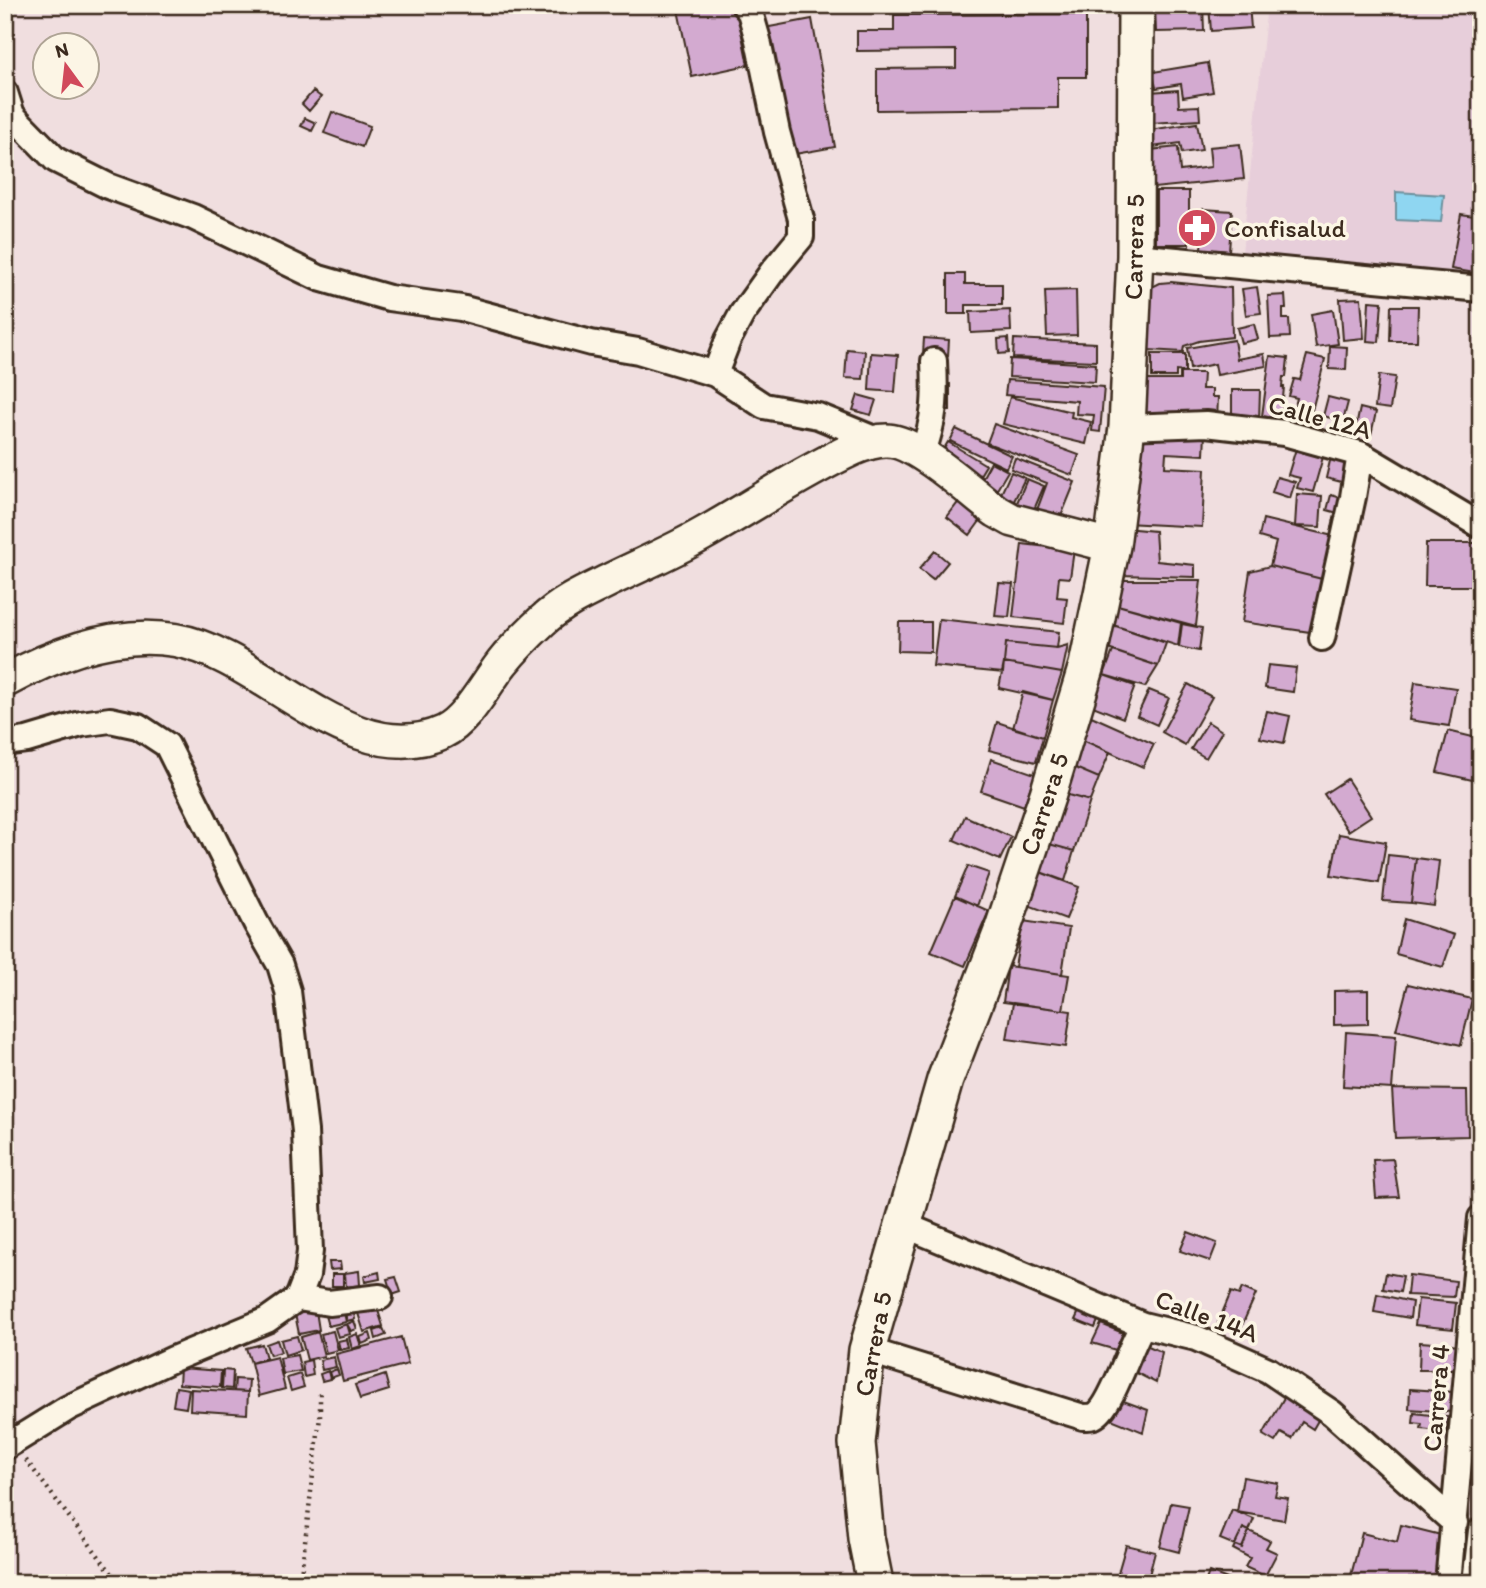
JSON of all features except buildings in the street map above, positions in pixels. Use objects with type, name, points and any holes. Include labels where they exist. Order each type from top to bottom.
[{"type":"main road","name":"Carrera 5","points":[[871,1575],[857,1443],[867,1350],[945,1080],[1001,934],[1048,794],[1087,665],[1112,546],[1127,427],[1135,256],[1136,5]]},
{"type":"street","points":[[715,374],[728,340],[743,314],[772,272],[801,237],[801,219],[777,132],[758,40],[750,12],[744,5]]},
{"type":"street","points":[[5,93],[12,115],[56,160],[107,186],[193,217],[320,278],[389,298],[461,308],[590,343],[638,351],[715,374],[764,406],[818,416],[879,441],[905,444],[996,511],[1013,520],[1112,546]]},
{"type":"street","points":[[1135,256],[1481,289]]},
{"type":"street","points":[[922,455],[933,422],[936,393],[934,361]]},
{"type":"street","name":"Calle 12A","points":[[1127,427],[1206,424],[1284,433],[1360,454],[1481,526]]},
{"type":"street","points":[[5,681],[57,656],[91,644],[135,639],[174,639],[208,648],[342,726],[392,741],[413,741],[444,732],[459,721],[504,660],[561,604],[704,534],[836,457],[879,441]]},
{"type":"street","points":[[1322,638],[1360,454]]},
{"type":"street","points":[[5,743],[27,740],[80,724],[110,720],[138,726],[167,745],[256,923],[281,965],[288,991],[305,1131],[310,1251],[307,1275],[298,1298],[267,1320],[173,1359],[68,1408],[9,1445]]},
{"type":"street","name":"Carrera 4","points":[[1448,1583],[1481,1219]]},
{"type":"street","name":"Calle 14A","points":[[902,1224],[1143,1325],[1196,1338],[1268,1370],[1332,1413],[1455,1523]]},
{"type":"street","points":[[298,1298],[329,1303],[380,1297]]},
{"type":"street","points":[[867,1350],[1083,1417],[1096,1416],[1108,1402],[1135,1337],[1143,1325]]},
{"type":"street","points":[[1475,1583],[1481,1531]]},
{"type":"path","points":[[300,1583],[320,1417],[320,1390]]},
{"type":"path","points":[[9,1445],[119,1583]]},
{"type":"shaded area","points":[[1267,5],[1385,5],[1481,14],[1481,276],[1242,253]]},
{"type":"water","points":[[1396,192],[1444,195],[1441,222],[1396,220]]},
{"type":"place","name":"Confisalud","points":[[1197,228]]}]
